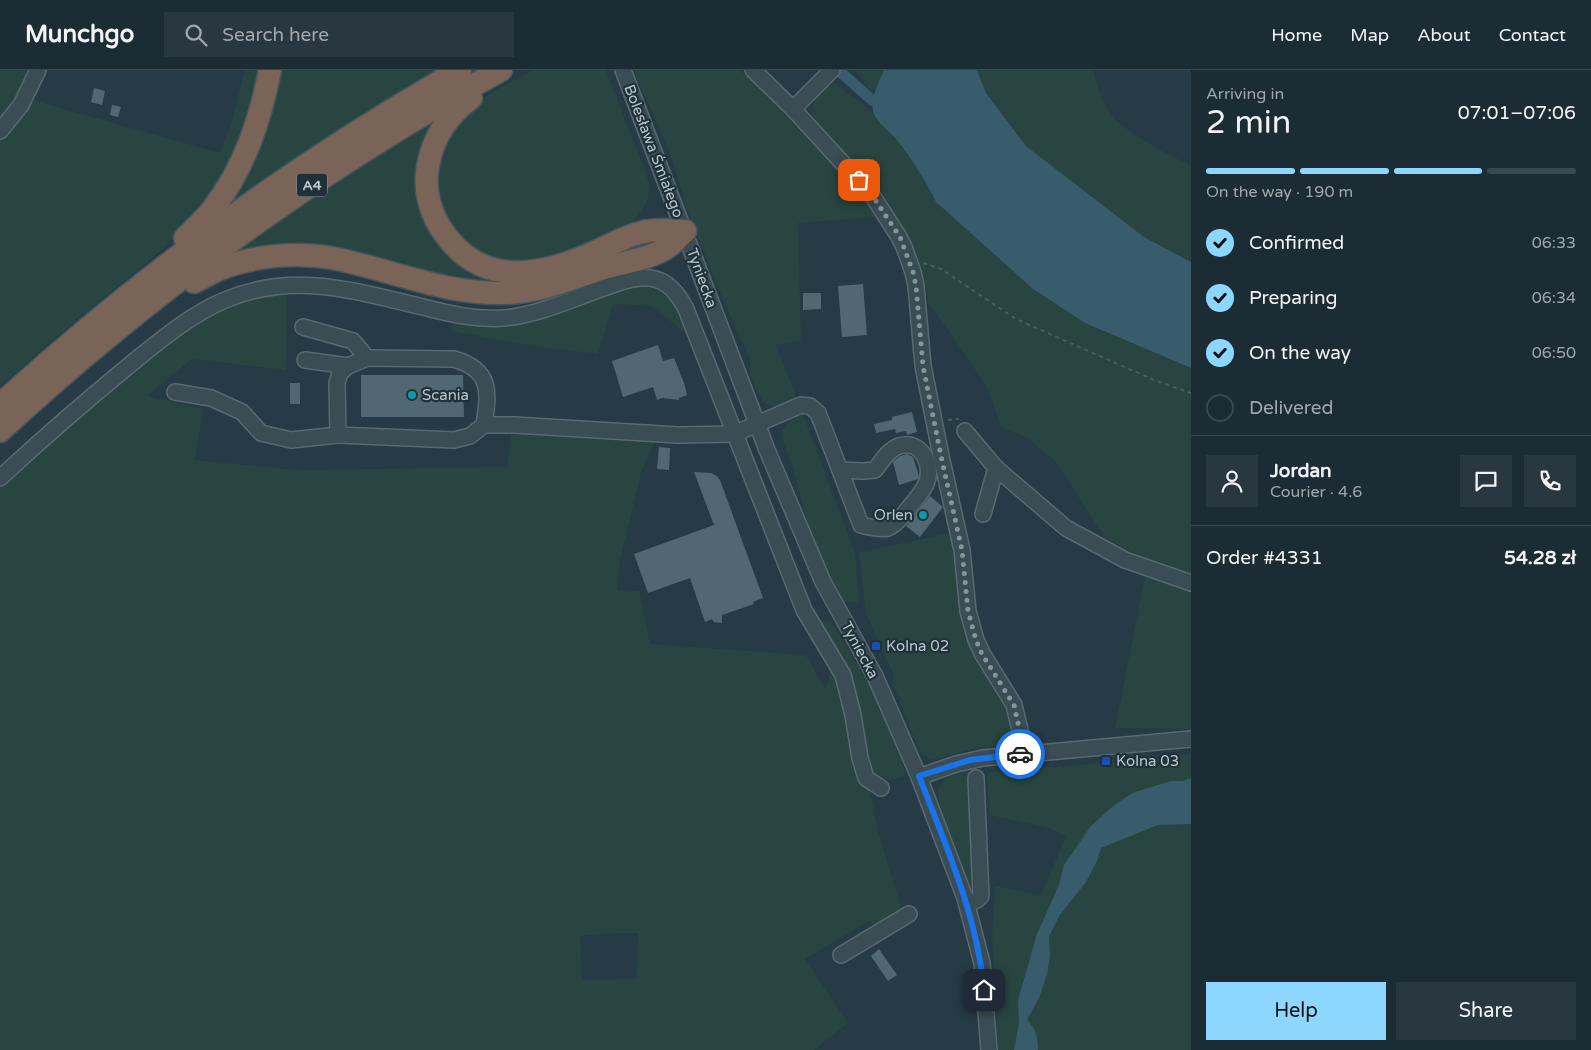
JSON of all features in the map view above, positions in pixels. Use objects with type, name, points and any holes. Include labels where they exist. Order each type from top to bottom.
[{"type":"highway","points":[[142,284],[211,210],[231,182],[253,136],[262,108],[270,70]]},
{"type":"highway","name":"A4","points":[[0,405],[54,356],[142,284],[279,183],[352,135],[460,70]]},
{"type":"highway","name":"A4","points":[[0,431],[67,371],[134,315],[195,268],[295,196],[426,113],[501,70]]},
{"type":"highway","points":[[511,70],[458,108],[447,119],[432,149],[426,187],[430,206],[439,227],[450,242],[468,257],[490,268],[507,272],[528,273],[560,266],[647,231],[685,231]]},
{"type":"highway","points":[[134,315],[226,266],[254,259],[309,255],[330,258],[455,289],[503,294],[549,287],[658,253],[673,243],[685,231]]},
{"type":"street","points":[[0,131],[24,100],[38,70]]},
{"type":"street","name":"Bolesława Śmiałego","points":[[623,70],[685,231]]},
{"type":"street","points":[[753,70],[793,109],[872,195],[900,237],[916,286],[934,458],[962,550],[971,626],[982,654],[1014,705],[1020,730],[1021,754]]},
{"type":"street","points":[[793,109],[830,72]]},
{"type":"street","name":"Tyniecka","points":[[685,231],[757,424],[812,558],[875,676],[919,776],[967,904],[982,964],[989,1050]]},
{"type":"street","points":[[0,478],[75,410],[184,322],[219,303],[252,290],[288,285],[325,286],[457,316],[506,318],[536,311],[627,280],[650,278],[661,281],[671,287],[680,297],[686,309],[804,610],[843,674],[853,715],[860,758],[866,778],[881,788]]},
{"type":"street","points":[[303,327],[353,341],[367,358]]},
{"type":"street","points":[[338,435],[337,383],[340,373],[348,366],[367,358],[454,359],[468,363],[478,370],[486,384],[488,399],[484,425]]},
{"type":"street","points":[[305,360],[348,366]]},
{"type":"street","points":[[175,392],[211,398],[242,412],[261,433],[291,440],[338,435],[454,440],[470,436],[484,425],[515,424],[678,435],[734,434],[801,405],[810,406],[818,413],[861,525],[874,528],[888,528],[900,519],[926,483],[934,458]]},
{"type":"street","points":[[962,425],[996,468],[1066,528],[1125,560],[1191,583]]},
{"type":"street","points":[[840,470],[863,472],[875,470],[890,452],[905,445],[915,446],[934,458]]},
{"type":"street","points":[[983,514],[996,468]]},
{"type":"street","points":[[919,776],[970,760],[1191,739]]},
{"type":"street","points":[[967,904],[981,896],[976,778]]},
{"type":"street","points":[[841,956],[909,914]]},
{"type":"path","points":[[908,258],[941,269],[1016,319],[1154,380],[1191,393]]},
{"type":"path","points":[[941,420],[962,425]]},
{"type":"green space","points":[[0,70],[41,70],[25,98],[220,153],[233,118],[245,70],[264,70],[253,121],[206,208],[153,258],[75,321],[0,386]]},
{"type":"green space","points":[[278,70],[436,70],[221,209]]},
{"type":"green space","points":[[534,70],[606,70],[646,173],[649,194],[641,211],[629,226],[620,231],[570,252],[541,259],[513,262],[485,254],[459,234],[443,206],[438,174],[443,149],[459,120],[475,104],[493,91]]},
{"type":"green space","points":[[635,70],[740,70],[864,196],[875,217],[798,223],[801,341],[776,345],[797,399],[774,407],[763,402],[750,376],[750,359],[721,295],[689,215],[669,151],[635,74]]},
{"type":"green space","points":[[855,70],[884,70],[875,90],[869,89]]},
{"type":"green space","points":[[977,70],[1093,70],[1103,101],[1108,110],[1124,127],[1146,142],[1191,166],[1191,262],[1144,237],[1026,146],[986,93]]},
{"type":"green space","points":[[835,83],[869,110],[901,144],[936,202],[1033,289],[1085,323],[1191,368],[1191,576],[1151,561],[1105,538],[1056,462],[1026,437],[1001,427],[988,389],[929,305],[913,248],[898,222],[874,191],[816,129],[812,109],[815,98],[823,89]]},
{"type":"green space","points":[[438,119],[421,181],[484,273],[505,286],[231,257],[238,250],[336,183]]},
{"type":"green space","points":[[641,281],[668,289],[696,341],[651,306],[613,304],[598,354],[533,346],[451,331],[453,320],[484,323]]},
{"type":"green space","points":[[280,289],[287,295],[286,370],[192,359],[147,396],[203,409],[195,460],[296,470],[507,467],[512,430],[655,440],[641,473],[620,560],[617,590],[639,591],[650,644],[806,655],[826,690],[833,660],[817,622],[831,621],[872,689],[905,771],[904,776],[891,781],[877,773],[868,781],[878,831],[901,907],[873,926],[870,920],[805,959],[848,1023],[814,1050],[0,1050],[0,487],[21,466],[164,343],[229,303]],"holes":[[[638,933],[636,979],[582,980],[580,936]]]},
{"type":"green space","points":[[803,414],[855,553],[859,603],[841,601],[803,518],[806,517],[792,465],[782,437],[782,431],[789,421]]},
{"type":"green space","points":[[951,533],[963,628],[975,659],[1006,712],[1011,734],[1009,743],[1003,746],[976,748],[943,757],[929,758],[918,748],[893,685],[893,673],[866,614],[859,552]]},
{"type":"green space","points":[[1146,571],[1164,581],[1191,591],[1191,729],[1115,728]]},
{"type":"green space","points":[[1191,754],[1191,1050],[998,1050],[992,936],[995,886],[1041,895],[1066,836],[1050,828],[989,815],[987,773]]},
{"type":"green space","points":[[971,770],[976,880],[974,883],[970,883],[966,878],[937,805],[940,803],[938,795],[941,783],[951,776]]},
{"type":"water","points":[[884,70],[977,70],[986,93],[1026,146],[1144,237],[1191,262],[1191,368],[1085,323],[1033,289],[936,202],[908,155],[874,114],[874,97]]},
{"type":"water","points":[[1191,778],[1191,824],[1158,825],[1101,848],[1097,861],[1086,882],[1059,916],[1049,937],[1050,956],[1047,974],[1039,998],[1027,1020],[1036,1034],[1038,1050],[1014,1050],[1019,1023],[1018,1000],[1037,934],[1059,885],[1064,865],[1091,826],[1112,807],[1132,793],[1171,781],[1183,781]]},
{"type":"building","points":[[94,88],[105,91],[102,105],[91,102]]},
{"type":"building","points":[[112,105],[121,107],[118,117],[110,115]]},
{"type":"building","points":[[863,284],[867,335],[842,337],[838,286]]},
{"type":"building","points":[[803,293],[821,293],[821,309],[803,310]]},
{"type":"building","points":[[658,345],[663,361],[674,358],[687,395],[679,398],[679,400],[662,398],[657,400],[653,387],[623,397],[612,361]]},
{"type":"building","name":"Scania","points":[[361,375],[463,375],[464,417],[361,417]]},
{"type":"building","points":[[290,383],[300,383],[300,404],[290,404]]},
{"type":"building","points":[[912,412],[917,432],[907,435],[906,431],[896,433],[895,429],[876,433],[874,424],[892,420],[892,417]]},
{"type":"building","points":[[659,447],[670,448],[669,470],[657,469]]},
{"type":"building","points":[[907,454],[913,457],[919,476],[918,479],[899,485],[893,462],[900,456]]},
{"type":"building","points":[[694,472],[711,473],[720,480],[763,598],[753,602],[754,604],[722,615],[722,623],[714,622],[712,619],[705,622],[690,578],[648,593],[634,554],[714,525]]},
{"type":"building","name":"Orlen","points":[[930,496],[943,507],[920,537],[906,526]]},
{"type":"building","points":[[879,949],[897,975],[888,981],[871,956]]},
{"type":"waterway","points":[[838,70],[873,101]]},
{"type":"way so far","points":[[859,180],[872,195],[900,237],[913,272],[916,286],[923,366],[959,532],[971,626],[982,654],[1014,705],[1021,737],[1020,754]]},
{"type":"place","name":"Scania","points":[[412,395]]},
{"type":"place","name":"Orlen","points":[[923,515]]},
{"type":"place","name":"Kolna 02","points":[[876,646]]},
{"type":"place","name":"Kolna 03","points":[[1106,761]]},
{"type":"route","points":[[984,990],[982,964],[965,898],[919,776],[970,760],[1020,754]]}]
